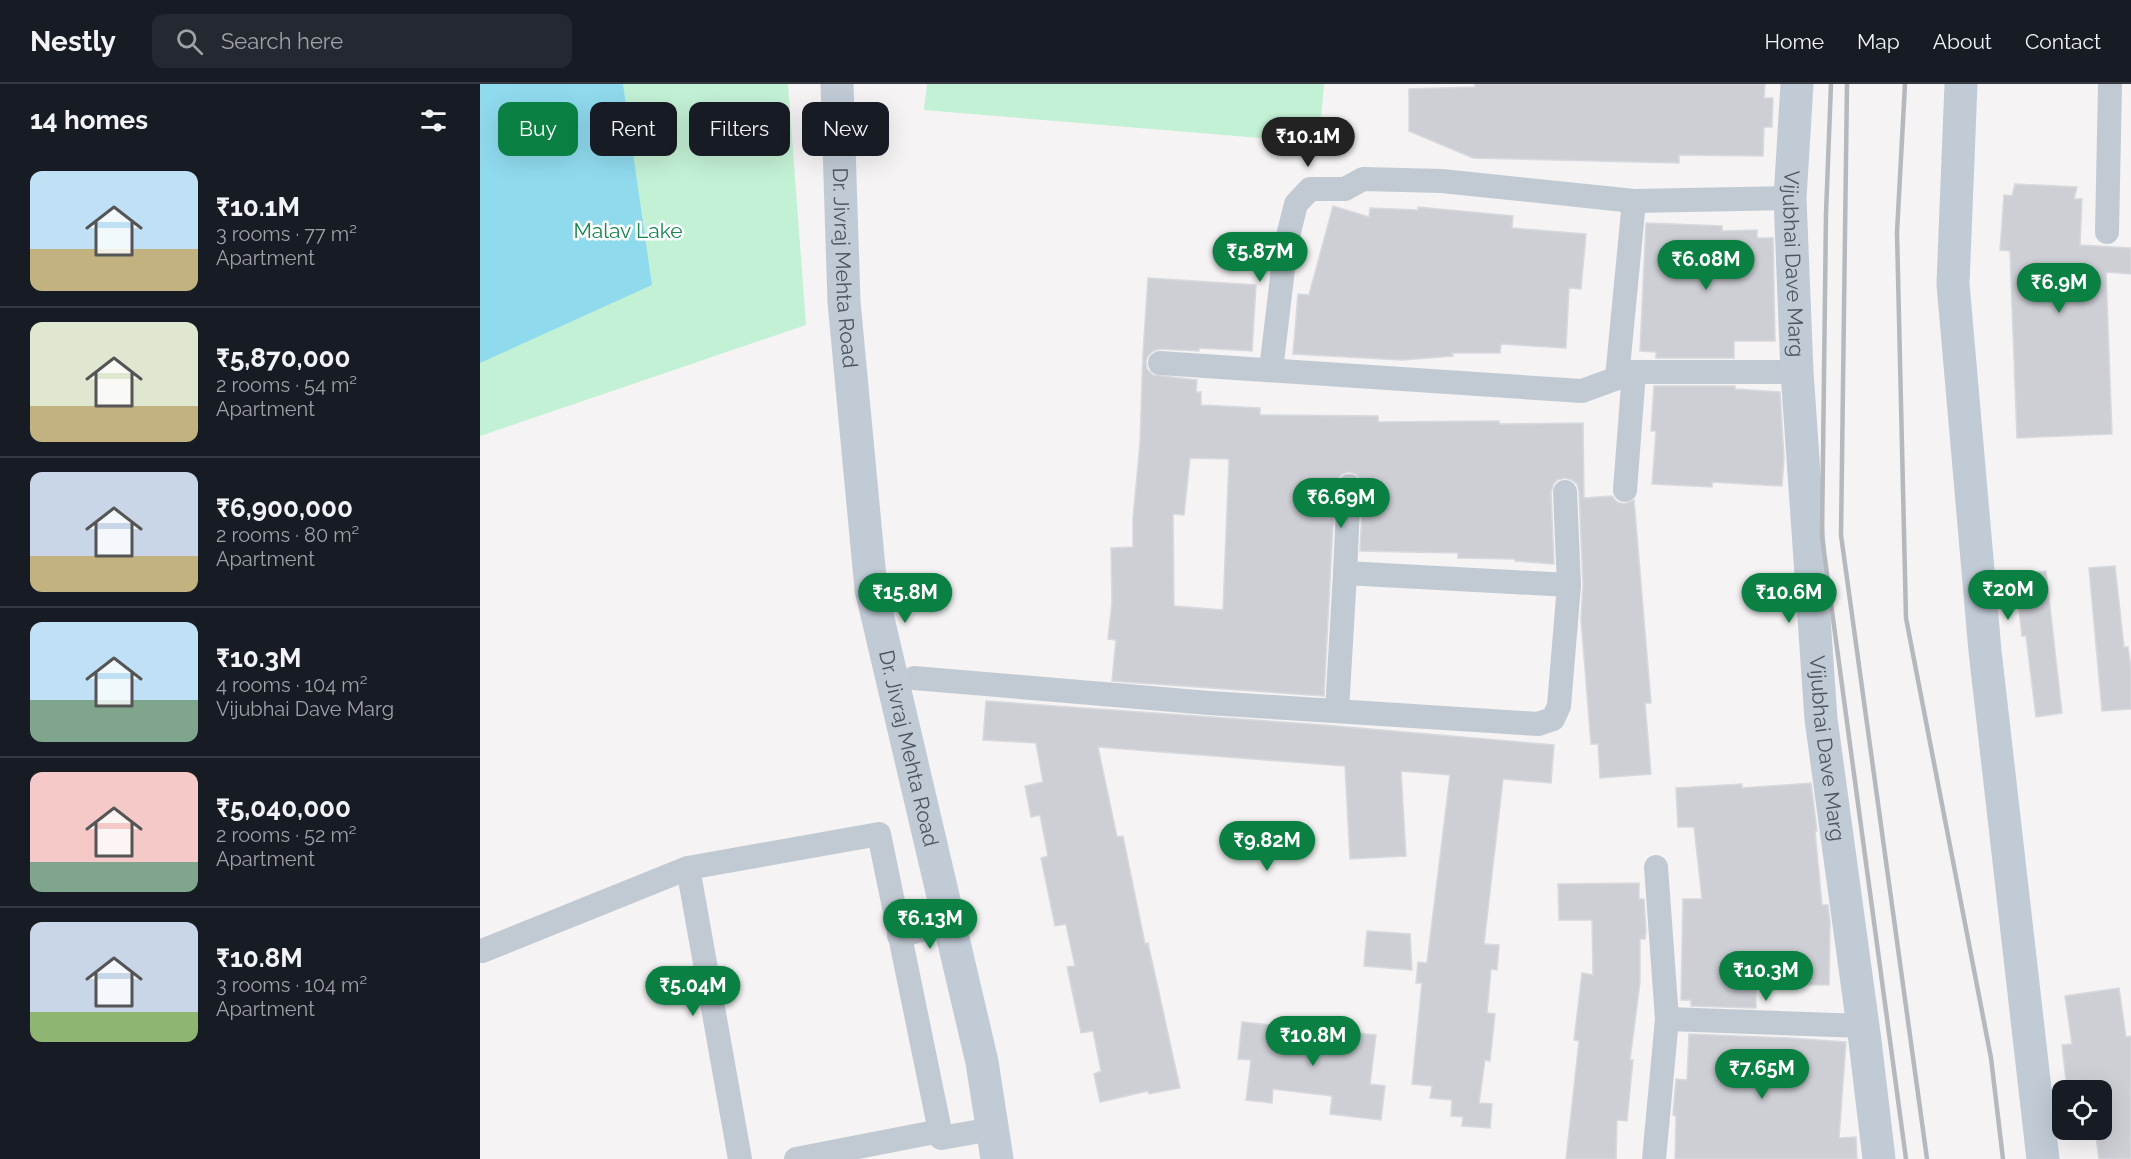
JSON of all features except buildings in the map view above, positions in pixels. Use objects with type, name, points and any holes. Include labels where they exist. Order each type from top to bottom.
[{"type":"street","name":"Dr. Jivraj Mehta Road","points":[[837,84],[844,302],[871,589],[982,1062],[995,1144]]},
{"type":"street","points":[[854,84],[861,296],[892,580],[1007,1093],[1017,1159]]},
{"type":"street","name":"Vijubhai Dave Marg","points":[[1797,84],[1790,198],[1797,372],[1821,720],[1879,1159]]},
{"type":"street","points":[[1961,84],[1953,284],[1985,651],[2043,1159]]},
{"type":"street","points":[[2107,232],[2110,84]]},
{"type":"street","points":[[1271,370],[1286,243],[1296,204],[1310,189],[1345,189],[1363,179],[1442,181],[1634,201],[1790,198]]},
{"type":"street","points":[[1625,490],[1625,375],[1634,201]]},
{"type":"street","points":[[1160,363],[1582,391],[1625,375],[1797,372]]},
{"type":"street","points":[[1337,711],[1349,486]]},
{"type":"street","points":[[914,678],[1209,703],[1538,724],[1553,719],[1559,706],[1569,585],[1565,492]]},
{"type":"street","points":[[1345,573],[1569,585]]},
{"type":"street","points":[[482,951],[688,868],[879,834],[942,1143]]},
{"type":"street","points":[[1654,1159],[1667,1019],[1656,867]]},
{"type":"street","points":[[688,868],[740,1159]]},
{"type":"street","points":[[899,936],[949,923]]},
{"type":"street","points":[[1667,1019],[1863,1026]]},
{"type":"street","points":[[796,1159],[942,1143],[995,1144]]},
{"type":"green space","name":"Malav Lake","points":[[480,84],[788,84],[789,102],[689,102],[689,156],[790,156],[790,111],[806,325],[480,436]]},
{"type":"green space","points":[[927,84],[1324,84],[1319,143],[924,110]]},
{"type":"water","points":[[480,84],[623,84],[626,102],[590,102],[590,156],[633,156],[652,285],[480,363]]},
{"type":"railway","points":[[1831,84],[1826,213],[1822,537],[1906,1159]]},
{"type":"railway","points":[[1847,84],[1841,535],[1927,1159]]},
{"type":"railway","points":[[1905,84],[1897,232],[1906,618],[1991,1058],[2003,1159]]}]
